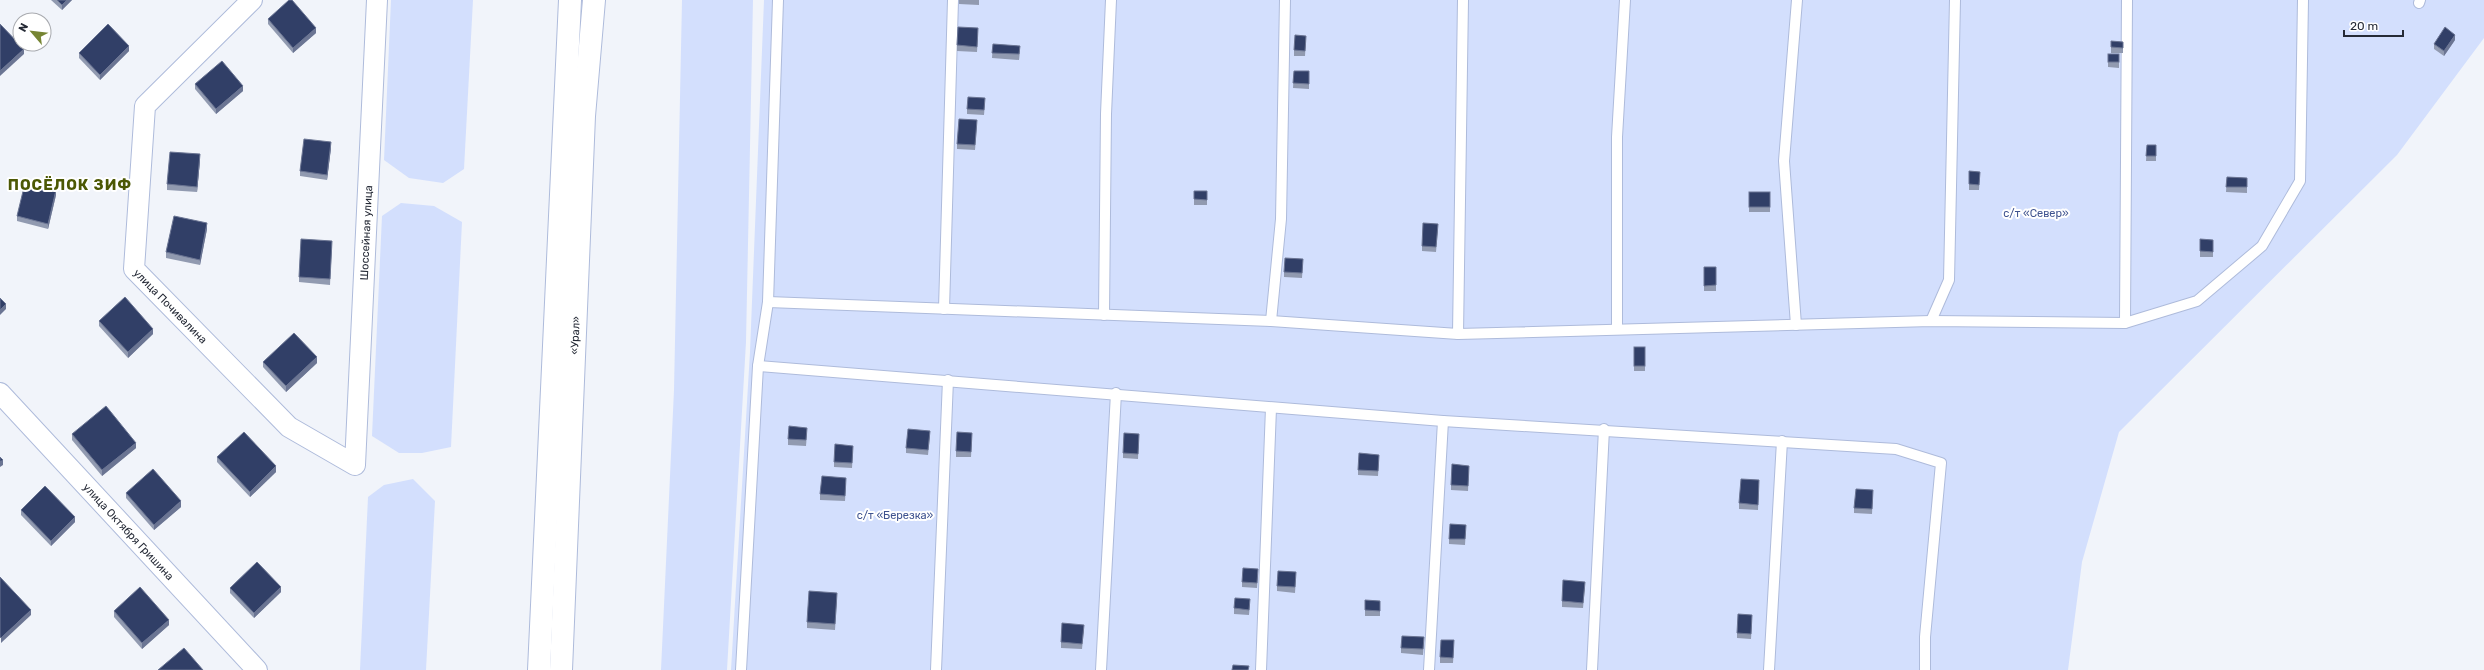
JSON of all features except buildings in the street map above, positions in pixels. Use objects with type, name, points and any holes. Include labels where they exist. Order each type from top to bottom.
[{"type":"highway","name":"«Урал»","points":[[539,670],[570,0]]},
{"type":"highway","name":"«Урал»","points":[[561,670],[584,116],[594,0]]},
{"type":"street","name":"улица Почивалина","points":[[252,0],[145,106],[134,269],[289,427],[355,465]]},
{"type":"street","name":"Шоссейная улица","points":[[355,465],[377,0]]},
{"type":"street","name":"улица Октября Гришина","points":[[0,393],[256,670]]},
{"type":"lane","points":[[741,670],[758,366],[768,302],[778,0]]},
{"type":"lane","points":[[944,309],[953,0]]},
{"type":"lane","points":[[1104,315],[1106,114],[1111,0]]},
{"type":"lane","points":[[1271,321],[1281,219],[1285,0]]},
{"type":"lane","points":[[1458,334],[1463,0]]},
{"type":"lane","points":[[1617,329],[1617,137],[1625,0]]},
{"type":"lane","points":[[1796,325],[1784,161],[1797,0]]},
{"type":"lane","points":[[1931,321],[1949,280],[1955,0]]},
{"type":"lane","points":[[2126,323],[2128,0]]},
{"type":"lane","points":[[768,302],[1271,321],[1458,334],[1931,321],[2126,323],[2197,301],[2262,246],[2300,181],[2303,0]]},
{"type":"lane","points":[[758,366],[1116,393],[1271,408],[1443,421],[1604,429],[1896,449],[1941,463],[1925,637],[1925,670]]},
{"type":"lane","points":[[936,670],[948,380]]},
{"type":"lane","points":[[1101,670],[1116,393]]},
{"type":"lane","points":[[1261,670],[1271,408]]},
{"type":"lane","points":[[1429,670],[1443,421]]},
{"type":"lane","points":[[1592,670],[1604,429]]},
{"type":"lane","points":[[1769,670],[1782,441]]},
{"type":"green space","points":[[391,0],[473,0],[464,169],[443,183],[409,178],[384,160]]},
{"type":"green space","points":[[682,0],[753,0],[746,342],[727,670],[661,670],[674,390]]},
{"type":"green space","name":"с/т «Север»","points":[[764,0],[2484,0],[2484,38],[2397,155],[2119,432],[2082,562],[2068,670],[731,670],[750,352]]},
{"type":"green space","points":[[401,203],[434,206],[462,222],[451,447],[422,453],[399,453],[372,436],[382,216]]},
{"type":"green space","points":[[413,479],[435,501],[426,670],[360,670],[368,497],[384,485]]},
{"type":"district","name":"ПОСЁЛОК ЗИФ","points":[[70,185]]},
{"type":"park label","name":"с/т «Березка»","points":[[895,515]]}]
